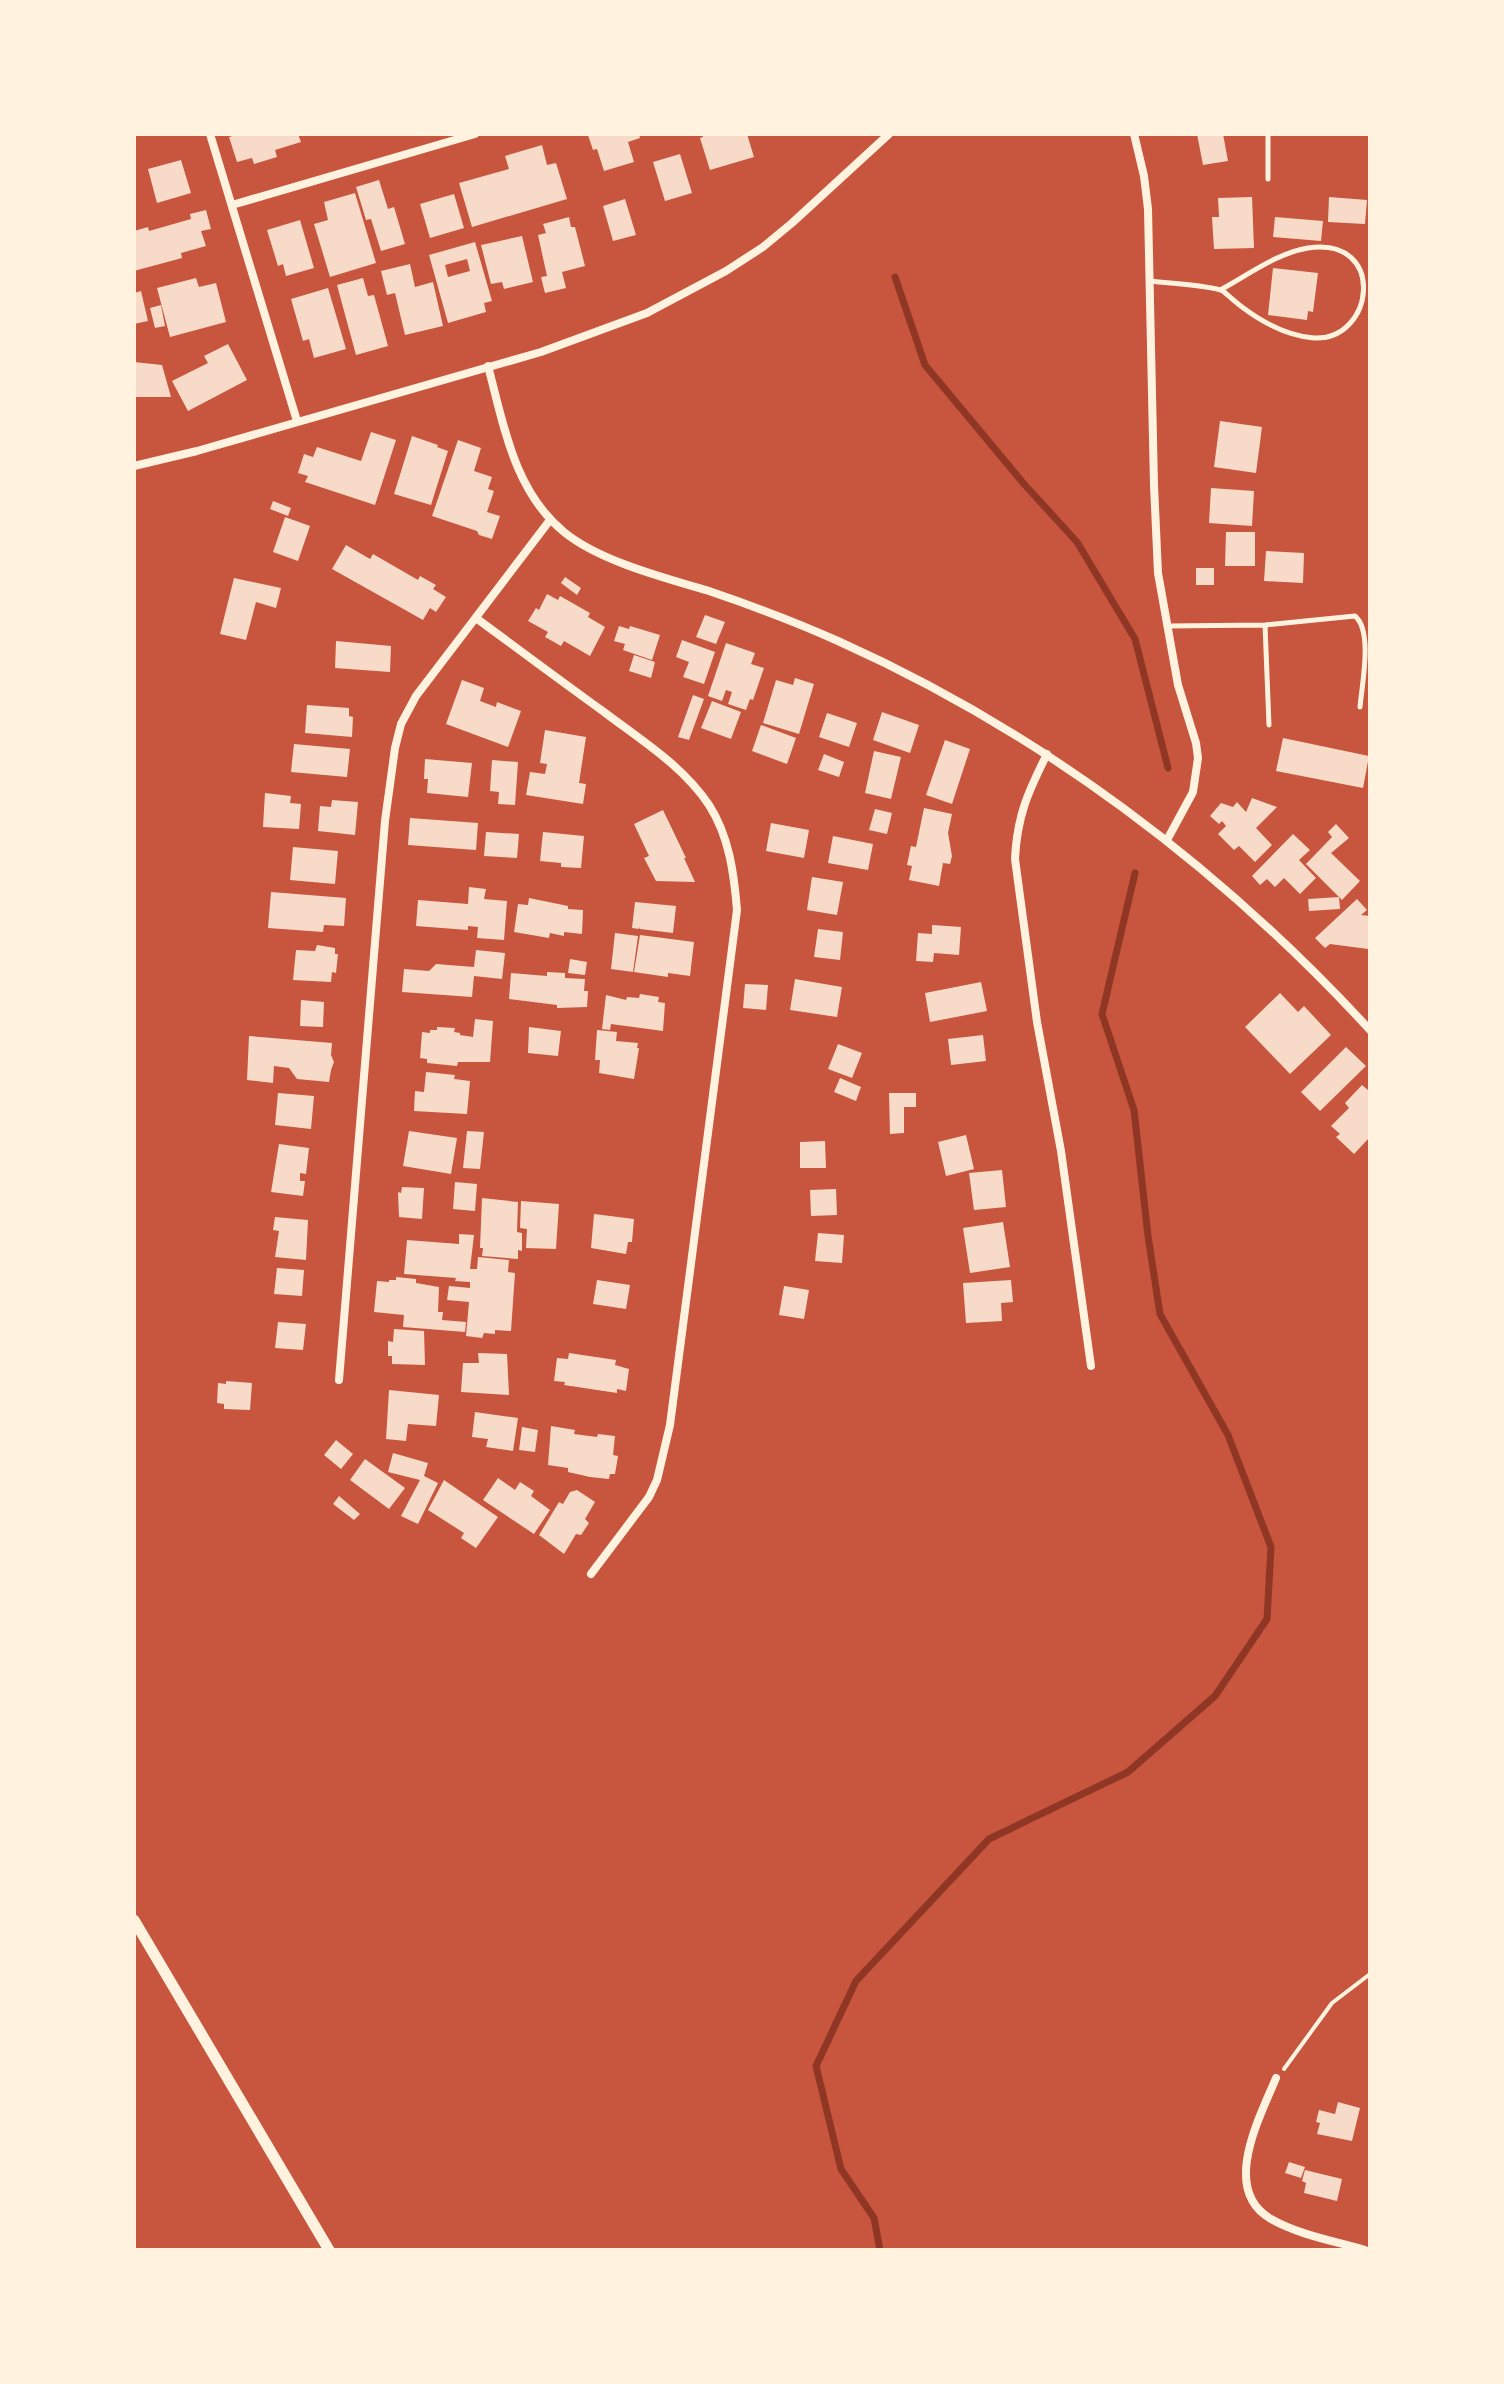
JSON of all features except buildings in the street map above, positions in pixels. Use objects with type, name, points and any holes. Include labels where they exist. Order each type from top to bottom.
[{"type":"street","points":[[210,134],[297,421]]},
{"type":"street","points":[[435,134],[438,145]]},
{"type":"street","points":[[232,205],[475,134]]},
{"type":"street","points":[[134,466],[197,451],[541,352],[647,313],[726,271],[792,223],[889,134]]},
{"type":"street","points":[[1134,134],[1148,209],[1158,573],[1178,685],[1198,758],[1193,792],[1167,840]]},
{"type":"street","points":[[488,366],[509,447],[520,476],[536,503],[567,535],[638,569],[779,616],[838,641],[976,711],[1047,754],[1167,840],[1260,918],[1370,1030]]},
{"type":"street","points":[[339,1380],[385,821],[395,748],[401,724],[436,666],[550,520]]},
{"type":"street","points":[[476,618],[686,776],[710,806],[725,837],[734,871],[737,910],[670,1425],[657,1480],[649,1497],[591,1574]]},
{"type":"street","points":[[1047,754],[1020,813],[1015,859],[1037,1022],[1061,1151],[1091,1366]]},
{"type":"street","points":[[134,1920],[329,2250]]},
{"type":"street","points":[[1276,2078],[1253,2131],[1245,2183],[1256,2208],[1292,2229],[1365,2250]]},
{"type":"lane","points":[[1268,134],[1268,179]]},
{"type":"lane","points":[[1149,281],[1220,290],[1273,326],[1314,338],[1342,332],[1351,323],[1358,313],[1364,287],[1354,258],[1329,247],[1309,248],[1285,255],[1220,290]]},
{"type":"lane","points":[[1168,626],[1265,625],[1351,615],[1359,619],[1365,645],[1360,707]]},
{"type":"lane","points":[[1265,625],[1269,725]]},
{"type":"path","points":[[1276,2078],[1332,2003],[1370,1974]]},
{"type":"waterway","points":[[895,277],[925,365],[1024,484],[1077,542],[1135,639],[1168,768]]},
{"type":"waterway","points":[[880,2250],[874,2218],[841,2169],[816,2066],[856,1981],[989,1839],[1128,1772],[1215,1696],[1267,1619],[1271,1547],[1228,1435],[1160,1314],[1134,1110],[1102,1014],[1135,873]]}]
